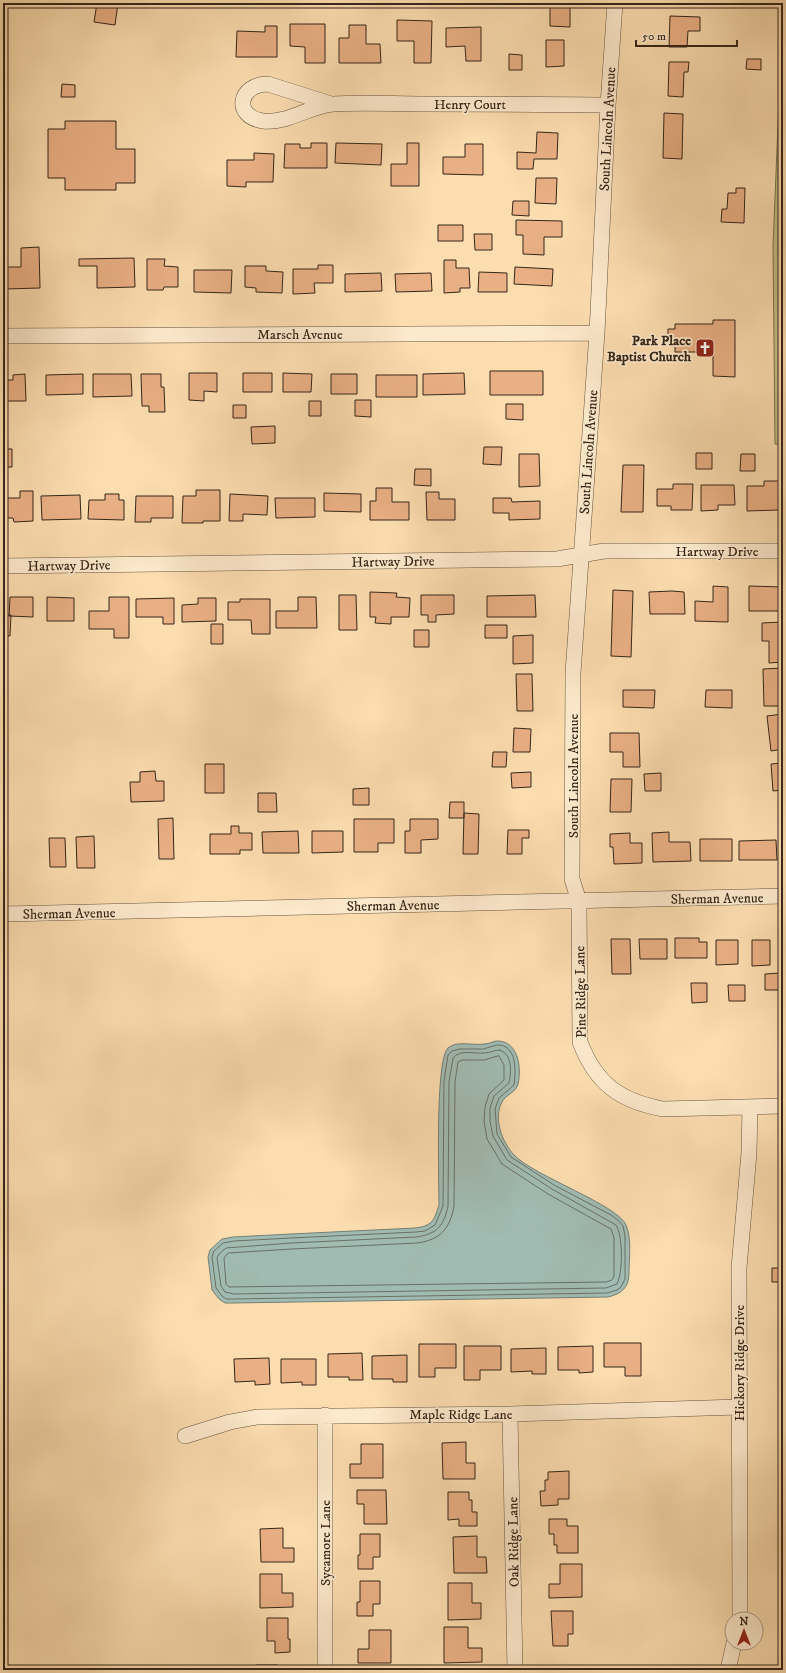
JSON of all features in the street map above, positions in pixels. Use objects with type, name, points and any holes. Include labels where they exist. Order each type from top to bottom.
[{"type":"street","name":"South Lincoln Avenue","points":[[579,900],[572,879],[573,673],[597,333],[608,104],[615,3]]},
{"type":"street","name":"Henry Court","points":[[331,104],[268,84],[259,84],[252,88],[245,94],[242,104],[244,110],[253,119],[270,122],[331,104],[608,104]]},
{"type":"street","name":"Marsch Avenue","points":[[3,336],[597,333]]},
{"type":"street","name":"Hartway Drive","points":[[3,566],[557,559],[604,551],[783,551]]},
{"type":"street","name":"Sherman Avenue","points":[[3,914],[783,896]]},
{"type":"street","name":"Pine Ridge Lane","points":[[579,900],[580,1042],[587,1060],[602,1080],[632,1101],[645,1106],[664,1109],[783,1106]]},
{"type":"street","name":"Hickory Ridge Drive","points":[[740,1611],[739,1268],[749,1153],[750,1107]]},
{"type":"street","name":"Maple Ridge Lane","points":[[185,1436],[230,1422],[257,1417],[510,1414],[739,1407]]},
{"type":"street","name":"Oak Ridge Lane","points":[[510,1414],[515,1670]]},
{"type":"street","name":"Sycamore Lane","points":[[325,1415],[325,1670]]},
{"type":"street","points":[[728,1670],[732,1651]]},
{"type":"shaded area","points":[[783,3],[783,444],[775,444],[773,246]]},
{"type":"water","points":[[496,1041],[509,1045],[514,1050],[519,1063],[517,1087],[504,1099],[499,1108],[498,1115],[500,1130],[506,1143],[514,1155],[524,1163],[620,1217],[628,1230],[630,1242],[629,1278],[628,1283],[623,1290],[608,1297],[233,1303],[225,1303],[219,1299],[212,1290],[208,1257],[210,1250],[222,1239],[233,1237],[415,1228],[425,1226],[432,1222],[439,1205],[439,1097],[444,1057],[448,1048],[456,1044],[486,1044]]},
{"type":"building","points":[[97,3],[118,3],[115,25],[94,22]]},
{"type":"building","points":[[317,3],[331,3],[331,5],[317,5]]},
{"type":"building","points":[[550,3],[570,5],[570,27],[550,26]]},
{"type":"building","points":[[670,16],[700,17],[700,31],[688,31],[687,47],[669,47]]},
{"type":"building","points":[[397,20],[432,21],[431,63],[414,63],[414,41],[397,41]]},
{"type":"building","points":[[290,24],[325,24],[325,63],[305,63],[305,47],[290,46]]},
{"type":"building","points":[[349,25],[366,25],[366,44],[380,44],[381,63],[339,63],[339,38],[349,38]]},
{"type":"building","points":[[265,26],[277,26],[277,57],[236,57],[237,31],[265,32]]},
{"type":"building","points":[[481,27],[481,61],[466,61],[465,46],[446,47],[446,28]]},
{"type":"building","points":[[546,40],[564,40],[564,66],[546,67]]},
{"type":"building","points":[[509,54],[522,55],[522,70],[509,70]]},
{"type":"building","points":[[747,59],[761,59],[761,70],[746,69]]},
{"type":"building","points":[[669,62],[689,62],[688,72],[684,72],[683,97],[668,96]]},
{"type":"building","points":[[62,84],[75,85],[75,97],[61,97]]},
{"type":"building","points":[[664,113],[683,114],[682,159],[663,158]]},
{"type":"building","points":[[65,121],[116,121],[116,149],[135,149],[135,183],[116,183],[116,190],[65,190],[65,178],[48,178],[48,129],[65,129]]},
{"type":"building","points":[[537,132],[558,133],[557,159],[534,159],[533,169],[517,169],[517,152],[536,153]]},
{"type":"building","points":[[311,143],[327,143],[327,168],[284,168],[285,144],[300,144],[300,148],[311,148]]},
{"type":"building","points":[[336,143],[382,144],[381,165],[335,163]]},
{"type":"building","points":[[407,143],[419,143],[419,186],[391,186],[391,164],[407,164]]},
{"type":"building","points":[[465,144],[483,144],[483,175],[443,174],[443,157],[465,157]]},
{"type":"building","points":[[254,153],[274,154],[273,182],[246,182],[246,187],[227,186],[227,160],[254,160]]},
{"type":"building","points":[[536,178],[557,178],[556,204],[535,203]]},
{"type":"building","points":[[736,188],[745,188],[744,223],[721,222],[722,209],[727,209],[728,193],[736,193]]},
{"type":"building","points":[[513,201],[529,201],[529,216],[512,215]]},
{"type":"building","points":[[516,220],[562,221],[562,237],[544,237],[544,255],[523,254],[523,235],[516,235]]},
{"type":"building","points":[[438,225],[463,225],[463,241],[438,241]]},
{"type":"building","points":[[474,234],[492,234],[492,250],[475,250]]},
{"type":"building","points":[[39,247],[40,288],[5,289],[5,267],[21,267],[21,248]]},
{"type":"building","points":[[134,258],[135,287],[97,288],[97,266],[79,266],[79,259]]},
{"type":"building","points":[[147,259],[165,259],[164,266],[178,267],[178,287],[164,287],[163,290],[147,290]]},
{"type":"building","points":[[444,260],[456,260],[456,268],[469,268],[470,288],[460,288],[460,292],[444,293]]},
{"type":"building","points":[[318,265],[333,265],[333,283],[314,283],[315,293],[293,294],[293,269],[318,269]]},
{"type":"building","points":[[245,266],[266,266],[266,271],[283,272],[282,293],[256,292],[256,288],[245,287]]},
{"type":"building","points":[[515,267],[553,269],[552,286],[514,284]]},
{"type":"building","points":[[194,270],[232,270],[231,293],[194,292]]},
{"type":"building","points":[[479,272],[507,273],[507,292],[478,292]]},
{"type":"building","points":[[381,273],[382,291],[345,292],[345,274]]},
{"type":"building","points":[[431,273],[432,291],[396,292],[395,274]]},
{"type":"building","name":"Park Place Baptist Church","points":[[713,320],[735,320],[735,377],[713,376],[713,352],[675,352],[675,345],[668,345],[668,329],[675,329],[675,324],[713,324]]},
{"type":"building","points":[[490,371],[543,371],[543,395],[490,395]]},
{"type":"building","points":[[189,373],[217,373],[217,392],[204,391],[204,401],[189,400]]},
{"type":"building","points":[[243,373],[272,373],[272,392],[243,392]]},
{"type":"building","points":[[283,373],[312,374],[311,392],[283,392]]},
{"type":"building","points":[[464,373],[465,394],[423,395],[423,374]]},
{"type":"building","points":[[25,374],[26,401],[3,401],[3,380],[13,380],[13,375]]},
{"type":"building","points":[[83,374],[83,394],[46,395],[46,375]]},
{"type":"building","points":[[93,374],[131,374],[132,396],[93,397]]},
{"type":"building","points":[[141,374],[161,374],[161,387],[164,387],[165,412],[149,412],[149,406],[142,406]]},
{"type":"building","points":[[331,374],[357,374],[357,394],[331,394]]},
{"type":"building","points":[[376,375],[417,375],[417,397],[376,397]]},
{"type":"building","points":[[355,400],[371,400],[371,417],[355,416]]},
{"type":"building","points":[[309,401],[321,401],[321,416],[309,416]]},
{"type":"building","points":[[506,404],[523,404],[523,420],[506,419]]},
{"type":"building","points":[[233,405],[246,405],[246,418],[233,418]]},
{"type":"building","points":[[275,426],[275,443],[252,444],[251,427]]},
{"type":"building","points":[[484,447],[502,447],[501,465],[483,464]]},
{"type":"building","points":[[3,449],[12,449],[12,467],[3,467]]},
{"type":"building","points":[[696,453],[712,453],[712,469],[696,469]]},
{"type":"building","points":[[519,454],[539,454],[540,486],[519,487]]},
{"type":"building","points":[[741,454],[755,454],[755,471],[740,471]]},
{"type":"building","points":[[623,465],[644,465],[643,512],[621,512]]},
{"type":"building","points":[[415,469],[431,469],[431,486],[414,485]]},
{"type":"building","points":[[764,481],[779,481],[779,510],[747,511],[747,486],[764,486]]},
{"type":"building","points":[[673,484],[693,484],[692,510],[671,510],[671,506],[657,506],[657,489],[673,489]]},
{"type":"building","points":[[701,485],[734,485],[735,505],[718,505],[718,510],[701,511]]},
{"type":"building","points":[[376,488],[392,488],[392,502],[409,502],[409,520],[370,520],[370,501],[376,501]]},
{"type":"building","points":[[196,490],[220,490],[220,521],[182,523],[183,496],[196,496]]},
{"type":"building","points":[[20,491],[33,491],[33,521],[14,522],[13,518],[3,518],[3,498],[20,498]]},
{"type":"building","points":[[426,492],[439,492],[439,499],[455,499],[455,520],[427,520]]},
{"type":"building","points":[[324,493],[361,494],[361,512],[324,511]]},
{"type":"building","points":[[105,494],[119,494],[119,500],[124,500],[124,520],[88,519],[89,500],[105,500]]},
{"type":"building","points":[[230,494],[268,496],[267,515],[243,514],[243,521],[229,521]]},
{"type":"building","points":[[80,495],[81,519],[42,520],[41,496]]},
{"type":"building","points":[[136,496],[173,496],[173,518],[151,518],[151,522],[135,522]]},
{"type":"building","points":[[275,498],[315,498],[315,517],[276,518]]},
{"type":"building","points":[[493,498],[511,498],[512,502],[540,501],[540,519],[509,520],[509,513],[493,513]]},
{"type":"building","points":[[713,586],[728,587],[728,622],[695,621],[695,601],[713,602]]},
{"type":"building","points":[[749,586],[783,587],[783,611],[749,611]]},
{"type":"building","points":[[613,590],[633,591],[631,657],[611,656]]},
{"type":"building","points":[[370,592],[397,593],[396,597],[410,598],[409,617],[391,617],[391,624],[375,623],[376,617],[370,617]]},
{"type":"building","points":[[649,592],[684,592],[685,614],[650,614]]},
{"type":"building","points":[[339,595],[356,595],[357,630],[339,630]]},
{"type":"building","points":[[421,595],[454,595],[454,614],[436,615],[436,622],[428,622],[428,615],[421,615]]},
{"type":"building","points":[[535,595],[536,617],[487,617],[487,596]]},
{"type":"building","points":[[10,597],[33,597],[33,617],[9,616]]},
{"type":"building","points":[[47,597],[74,598],[74,621],[47,621]]},
{"type":"building","points":[[109,597],[129,597],[129,638],[114,638],[114,629],[89,629],[89,611],[109,611]]},
{"type":"building","points":[[298,597],[316,597],[317,628],[276,628],[276,611],[298,611]]},
{"type":"building","points":[[174,598],[174,624],[163,624],[163,617],[136,617],[136,599]]},
{"type":"building","points":[[198,598],[216,598],[216,621],[182,622],[182,605],[198,604]]},
{"type":"building","points":[[240,599],[270,599],[270,634],[252,634],[251,620],[228,620],[228,602],[240,602]]},
{"type":"building","points":[[3,615],[11,615],[10,636],[3,635]]},
{"type":"building","points":[[783,622],[783,662],[769,663],[769,641],[762,641],[762,623]]},
{"type":"building","points":[[211,624],[223,624],[223,644],[211,644]]},
{"type":"building","points":[[485,625],[507,625],[507,638],[485,638]]},
{"type":"building","points":[[414,630],[429,630],[429,647],[414,647]]},
{"type":"building","points":[[533,635],[533,663],[513,664],[513,636]]},
{"type":"building","points":[[783,668],[783,706],[764,706],[763,669]]},
{"type":"building","points":[[516,674],[532,674],[533,711],[517,711]]},
{"type":"building","points":[[623,690],[655,690],[654,708],[623,707]]},
{"type":"building","points":[[706,690],[732,690],[732,708],[705,707]]},
{"type":"building","points":[[783,714],[783,749],[771,751],[767,716]]},
{"type":"building","points":[[514,728],[531,729],[530,752],[513,752]]},
{"type":"building","points":[[610,733],[639,733],[640,767],[623,767],[623,752],[610,752]]},
{"type":"building","points":[[493,752],[507,752],[506,767],[492,767]]},
{"type":"building","points":[[783,763],[783,790],[773,791],[771,764]]},
{"type":"building","points":[[205,764],[224,764],[224,793],[205,793]]},
{"type":"building","points":[[155,771],[156,781],[164,781],[164,801],[131,802],[130,782],[140,782],[140,772]]},
{"type":"building","points":[[531,772],[531,787],[512,788],[511,773]]},
{"type":"building","points":[[661,773],[661,791],[645,791],[644,774]]},
{"type":"building","points":[[611,779],[632,779],[631,812],[610,812]]},
{"type":"building","points":[[369,788],[369,805],[353,805],[353,789]]},
{"type":"building","points":[[258,793],[276,793],[277,812],[258,812]]},
{"type":"building","points":[[450,802],[464,802],[464,818],[449,818]]},
{"type":"building","points":[[464,813],[479,814],[478,854],[463,854]]},
{"type":"building","points":[[173,818],[174,859],[159,859],[158,819]]},
{"type":"building","points":[[354,819],[394,819],[394,843],[378,843],[378,852],[354,852]]},
{"type":"building","points":[[410,819],[438,819],[438,839],[421,840],[421,853],[405,853],[405,831],[410,831]]},
{"type":"building","points":[[231,826],[239,826],[239,833],[252,833],[252,850],[240,850],[240,854],[210,854],[210,834],[231,834]]},
{"type":"building","points":[[508,830],[529,830],[529,838],[522,838],[522,854],[507,854]]},
{"type":"building","points":[[298,831],[299,853],[263,853],[262,832]]},
{"type":"building","points":[[312,831],[343,831],[343,852],[312,853]]},
{"type":"building","points":[[669,832],[669,842],[690,842],[691,861],[653,862],[652,833]]},
{"type":"building","points":[[630,833],[630,843],[642,843],[642,863],[614,864],[613,847],[610,847],[610,834]]},
{"type":"building","points":[[94,836],[95,868],[77,868],[76,837]]},
{"type":"building","points":[[49,838],[65,838],[66,867],[50,867]]},
{"type":"building","points":[[700,839],[732,839],[732,861],[700,861]]},
{"type":"building","points":[[776,840],[777,860],[739,860],[739,841]]},
{"type":"building","points":[[4,845],[5,868],[3,868]]},
{"type":"building","points":[[675,938],[699,938],[699,942],[707,942],[707,958],[675,958]]},
{"type":"building","points":[[611,939],[630,939],[631,974],[612,974]]},
{"type":"building","points":[[639,939],[667,939],[667,959],[640,959]]},
{"type":"building","points":[[716,940],[738,940],[738,964],[716,965]]},
{"type":"building","points":[[752,940],[770,940],[770,965],[752,966]]},
{"type":"building","points":[[781,973],[781,990],[765,990],[765,974]]},
{"type":"building","points":[[691,983],[707,983],[707,1002],[692,1003]]},
{"type":"building","points":[[728,985],[745,985],[745,1001],[729,1001]]},
{"type":"building","points":[[772,1268],[783,1268],[783,1282],[772,1282]]},
{"type":"building","points":[[604,1343],[641,1343],[641,1376],[625,1376],[625,1367],[604,1367]]},
{"type":"building","points":[[419,1344],[456,1344],[456,1368],[435,1368],[435,1377],[419,1377]]},
{"type":"building","points":[[464,1346],[501,1346],[501,1370],[480,1370],[480,1380],[464,1380]]},
{"type":"building","points":[[593,1346],[593,1372],[579,1373],[579,1370],[558,1370],[558,1347]]},
{"type":"building","points":[[546,1348],[546,1374],[532,1374],[532,1371],[511,1372],[511,1349]]},
{"type":"building","points":[[362,1353],[363,1380],[349,1380],[349,1377],[328,1377],[328,1354]]},
{"type":"building","points":[[407,1355],[407,1382],[393,1382],[393,1379],[372,1379],[372,1356]]},
{"type":"building","points":[[269,1358],[270,1384],[255,1385],[255,1381],[235,1382],[234,1359]]},
{"type":"building","points":[[281,1359],[316,1359],[316,1385],[302,1385],[302,1382],[281,1383]]},
{"type":"building","points":[[466,1442],[466,1463],[475,1463],[475,1479],[443,1479],[442,1443]]},
{"type":"building","points":[[361,1444],[383,1444],[383,1478],[350,1478],[350,1464],[361,1464]]},
{"type":"building","points":[[569,1471],[569,1499],[558,1499],[558,1505],[541,1506],[540,1491],[545,1491],[545,1480],[548,1480],[548,1472]]},
{"type":"building","points":[[357,1490],[386,1490],[387,1524],[364,1524],[364,1504],[357,1504]]},
{"type":"building","points":[[448,1492],[469,1492],[469,1500],[472,1500],[472,1512],[477,1512],[477,1526],[459,1526],[459,1519],[448,1520]]},
{"type":"building","points":[[549,1519],[567,1519],[567,1526],[578,1526],[578,1553],[557,1553],[557,1545],[554,1545],[554,1534],[549,1534]]},
{"type":"building","points":[[283,1528],[283,1548],[294,1548],[294,1562],[261,1562],[260,1529]]},
{"type":"building","points":[[360,1534],[380,1534],[380,1557],[373,1557],[373,1569],[358,1569]]},
{"type":"building","points":[[477,1536],[477,1557],[486,1557],[487,1573],[454,1573],[453,1537]]},
{"type":"building","points":[[560,1564],[582,1564],[582,1597],[549,1598],[549,1584],[560,1584]]},
{"type":"building","points":[[260,1574],[282,1574],[282,1593],[293,1593],[293,1607],[260,1608]]},
{"type":"building","points":[[360,1581],[380,1581],[380,1604],[373,1604],[373,1616],[357,1616],[357,1602],[360,1602]]},
{"type":"building","points":[[448,1583],[472,1583],[472,1603],[481,1603],[481,1619],[448,1620]]},
{"type":"building","points":[[551,1611],[573,1611],[573,1634],[568,1634],[568,1646],[553,1646]]},
{"type":"building","points":[[267,1618],[288,1618],[288,1639],[290,1639],[290,1652],[275,1653],[275,1641],[267,1641]]},
{"type":"building","points":[[444,1627],[468,1627],[468,1648],[482,1648],[482,1662],[444,1663]]},
{"type":"building","points":[[369,1630],[391,1630],[391,1663],[358,1663],[358,1649],[369,1649]]},
{"type":"building","points":[[256,1665],[278,1665],[279,1670],[256,1670]]},
{"type":"place","name":"Park Place Baptist Church","points":[[705,348]]}]
